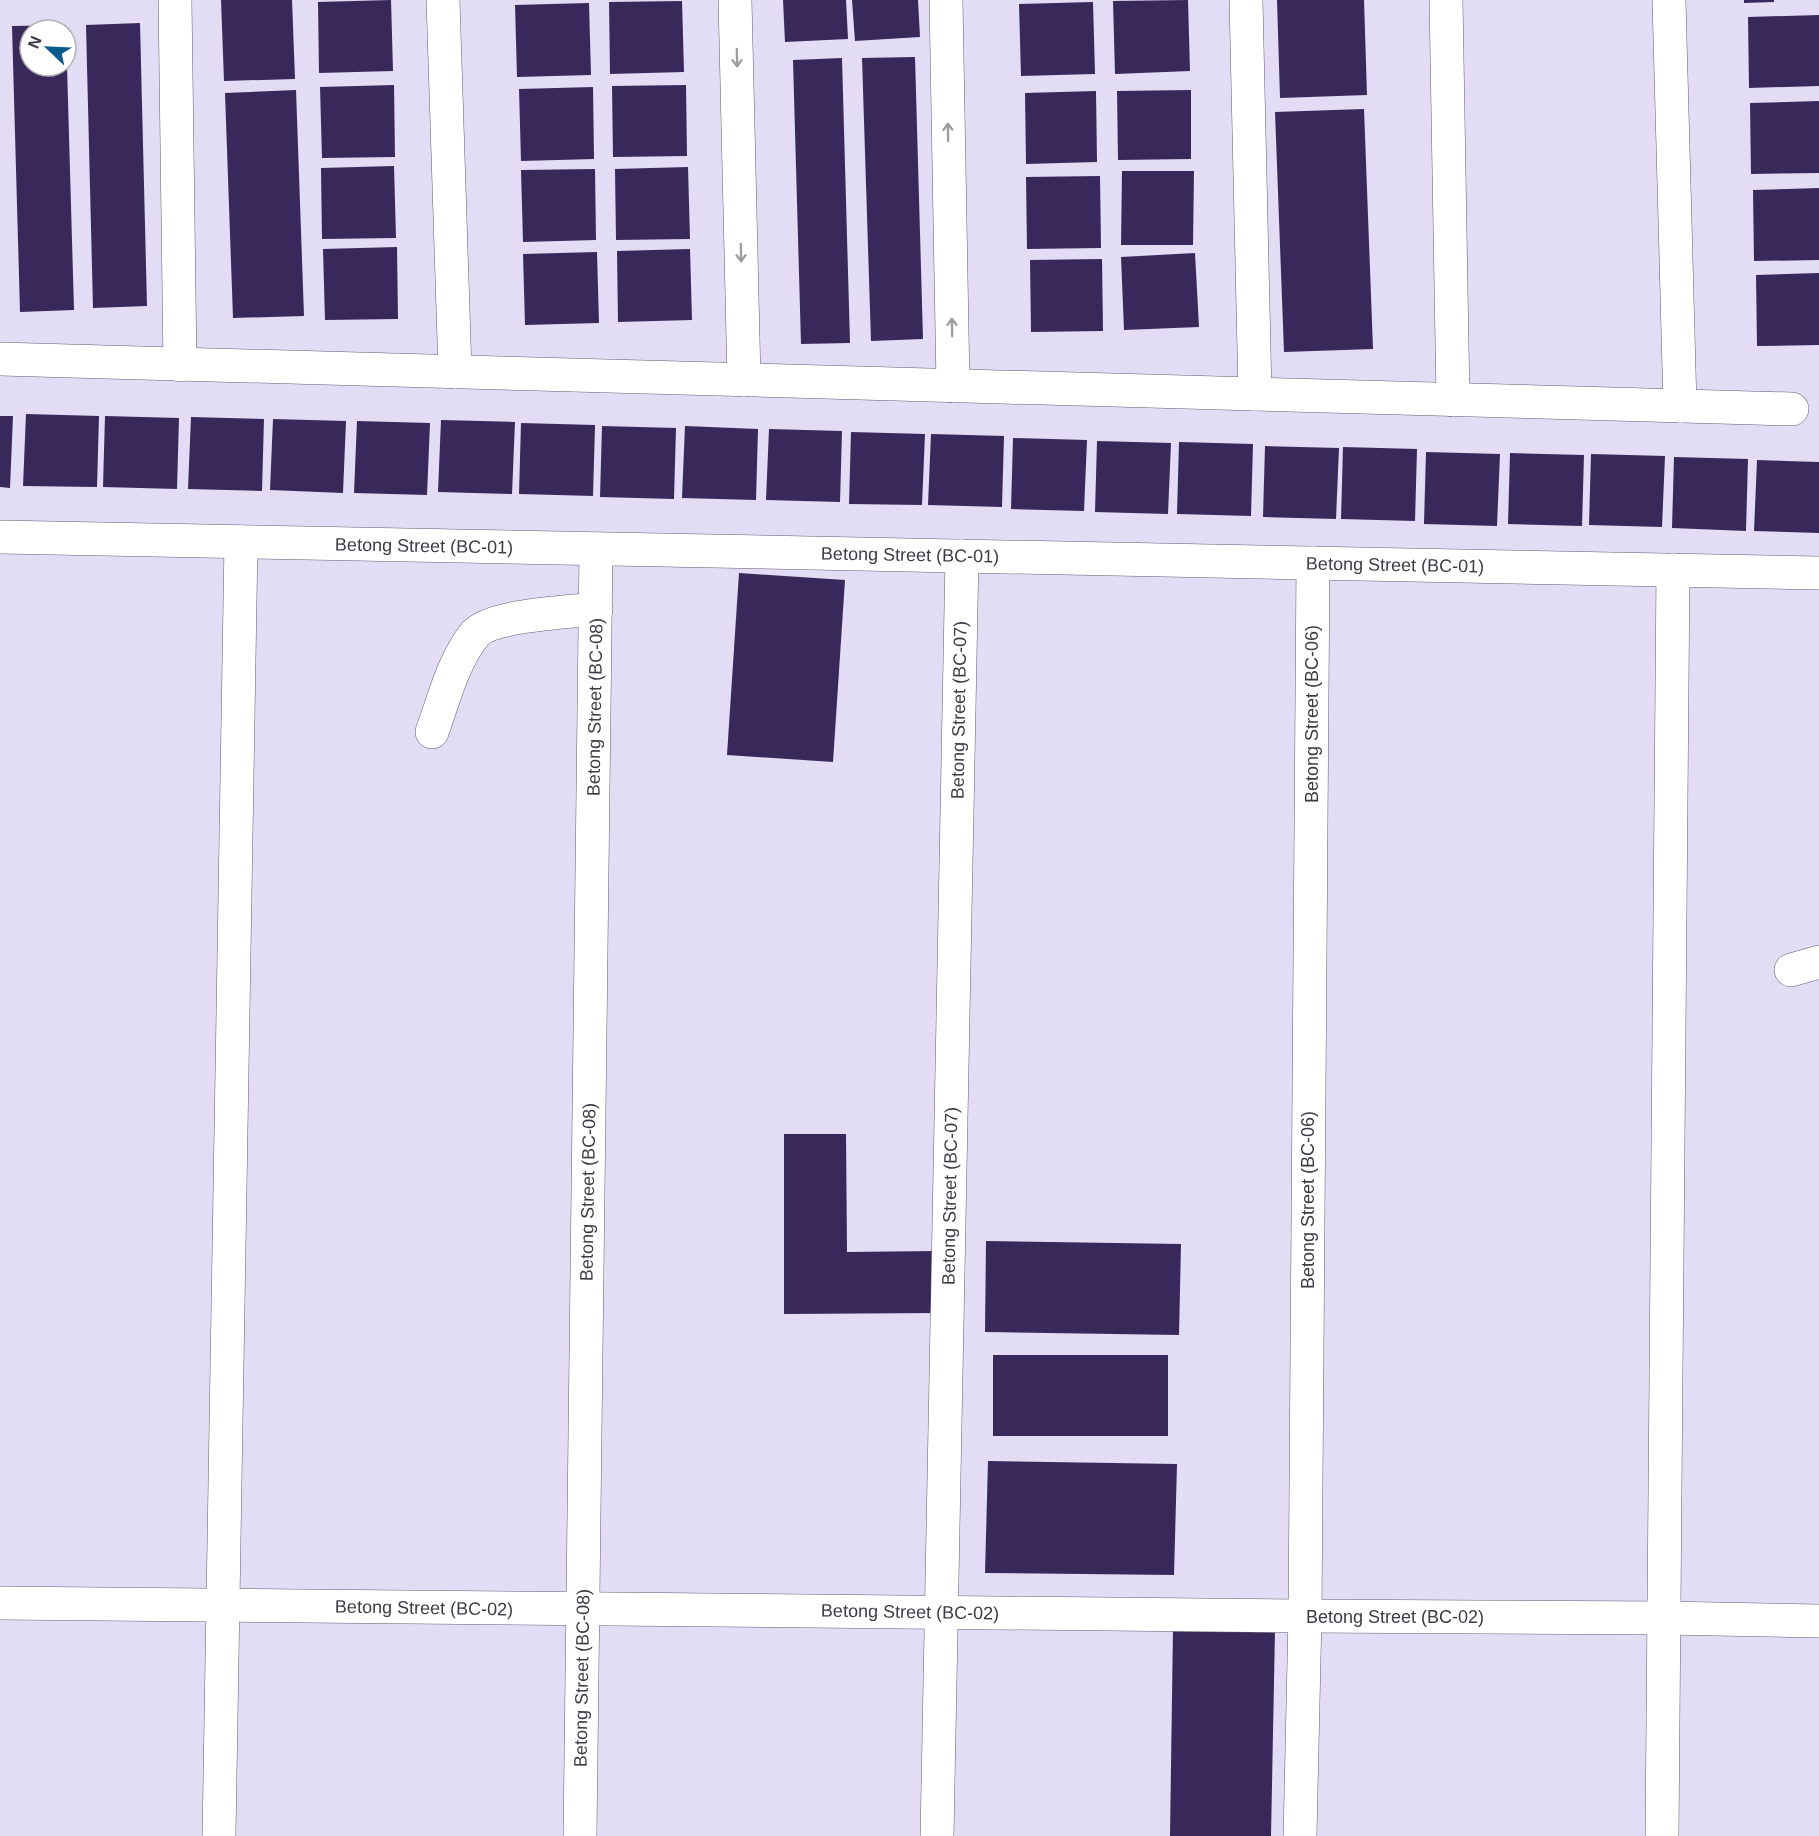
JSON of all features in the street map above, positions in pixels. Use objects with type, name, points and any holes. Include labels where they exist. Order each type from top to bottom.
[{"type":"street","points":[[175,0],[180,364]]},
{"type":"street","points":[[443,0],[455,372]]},
{"type":"street","points":[[735,0],[744,380]]},
{"type":"street","points":[[946,0],[953,386]]},
{"type":"street","points":[[1246,0],[1255,394]]},
{"type":"street","points":[[1446,0],[1453,400]]},
{"type":"street","points":[[1670,0],[1680,406]]},
{"type":"street","points":[[0,359],[1792,409]]},
{"type":"street","name":"Betong Street (BC-01)","points":[[0,537],[1819,573]]},
{"type":"street","points":[[219,1836],[241,542]]},
{"type":"street","name":"Betong Street (BC-08)","points":[[580,1836],[597,549]]},
{"type":"street","name":"Betong Street (BC-07)","points":[[938,1836],[962,556]]},
{"type":"street","name":"Betong Street (BC-06)","points":[[1300,1836],[1305,1616],[1313,563]]},
{"type":"street","points":[[1662,1836],[1673,570]]},
{"type":"street","points":[[432,732],[455,668],[476,632],[507,618],[596,609]]},
{"type":"street","name":"Betong Street (BC-02)","points":[[0,1603],[1819,1621]]},
{"type":"building","points":[[221,0],[292,0],[295,79],[224,81]]},
{"type":"building","points":[[391,0],[393,71],[319,73],[318,2]]},
{"type":"building","points":[[783,0],[846,0],[848,39],[785,42]]},
{"type":"building","points":[[852,0],[918,0],[920,37],[855,41]]},
{"type":"building","points":[[1188,0],[1190,71],[1115,74],[1113,1]]},
{"type":"building","points":[[1277,0],[1364,0],[1367,95],[1280,98]]},
{"type":"building","points":[[1744,0],[1774,0],[1774,2],[1744,3]]},
{"type":"building","points":[[682,1],[684,72],[610,74],[609,2]]},
{"type":"building","points":[[1093,2],[1095,74],[1021,76],[1019,4]]},
{"type":"building","points":[[589,3],[591,75],[517,77],[515,5]]},
{"type":"building","points":[[1819,15],[1819,86],[1749,88],[1748,17]]},
{"type":"building","points":[[140,23],[147,306],[93,308],[86,25]]},
{"type":"building","points":[[12,26],[18,26],[18,78],[67,78],[74,310],[20,312]]},
{"type":"building","points":[[915,57],[923,339],[871,341],[862,58]]},
{"type":"building","points":[[842,58],[850,343],[801,344],[793,60]]},
{"type":"building","points":[[394,85],[395,157],[322,158],[320,87]]},
{"type":"building","points":[[686,85],[687,156],[613,157],[612,86]]},
{"type":"building","points":[[593,87],[594,159],[521,161],[519,89]]},
{"type":"building","points":[[296,90],[304,316],[233,318],[225,93]]},
{"type":"building","points":[[1191,90],[1191,159],[1118,160],[1117,91]]},
{"type":"building","points":[[1096,91],[1097,162],[1026,164],[1025,93]]},
{"type":"building","points":[[1819,101],[1819,173],[1751,174],[1750,103]]},
{"type":"building","points":[[1364,109],[1373,349],[1284,352],[1275,112]]},
{"type":"building","points":[[394,166],[396,238],[322,239],[321,168]]},
{"type":"building","points":[[688,167],[690,239],[616,240],[615,169]]},
{"type":"building","points":[[595,169],[596,240],[523,242],[521,170]]},
{"type":"building","points":[[1122,171],[1194,171],[1193,245],[1121,245]]},
{"type":"building","points":[[1100,176],[1101,248],[1027,249],[1026,177]]},
{"type":"building","points":[[1819,188],[1819,260],[1754,261],[1753,190]]},
{"type":"building","points":[[397,247],[398,319],[325,320],[323,249]]},
{"type":"building","points":[[690,249],[692,320],[618,322],[617,251]]},
{"type":"building","points":[[597,252],[599,323],[525,325],[523,254]]},
{"type":"building","points":[[1195,253],[1199,327],[1124,330],[1121,257]]},
{"type":"building","points":[[1102,259],[1103,331],[1031,332],[1030,260]]},
{"type":"building","points":[[1819,273],[1819,345],[1757,346],[1756,275]]},
{"type":"building","points":[[26,414],[99,416],[97,487],[23,486]]},
{"type":"building","points":[[0,416],[13,416],[10,488],[0,487]]},
{"type":"building","points":[[105,416],[179,418],[177,489],[103,487]]},
{"type":"building","points":[[191,417],[264,419],[262,491],[188,489]]},
{"type":"building","points":[[273,419],[346,421],[343,493],[270,490]]},
{"type":"building","points":[[441,420],[515,422],[512,494],[438,492]]},
{"type":"building","points":[[357,421],[430,423],[427,495],[354,493]]},
{"type":"building","points":[[521,423],[595,425],[593,496],[519,494]]},
{"type":"building","points":[[602,426],[676,428],[674,499],[600,497]]},
{"type":"building","points":[[685,426],[758,429],[756,500],[682,498]]},
{"type":"building","points":[[769,429],[842,431],[840,502],[766,500]]},
{"type":"building","points":[[851,432],[925,434],[922,505],[849,504]]},
{"type":"building","points":[[931,434],[1004,436],[1002,507],[928,505]]},
{"type":"building","points":[[1013,438],[1087,440],[1084,511],[1011,509]]},
{"type":"building","points":[[1097,441],[1171,443],[1168,514],[1095,512]]},
{"type":"building","points":[[1179,442],[1253,444],[1251,516],[1177,514]]},
{"type":"building","points":[[1265,446],[1339,448],[1336,519],[1263,517]]},
{"type":"building","points":[[1343,447],[1417,449],[1415,521],[1341,519]]},
{"type":"building","points":[[1426,452],[1500,454],[1497,526],[1424,524]]},
{"type":"building","points":[[1510,453],[1584,455],[1582,526],[1508,524]]},
{"type":"building","points":[[1591,454],[1665,456],[1662,527],[1589,525]]},
{"type":"building","points":[[1674,457],[1748,459],[1746,531],[1672,528]]},
{"type":"building","points":[[1757,460],[1819,462],[1819,533],[1754,531]]},
{"type":"building","points":[[739,573],[845,580],[833,762],[727,755]]},
{"type":"building","points":[[784,1134],[846,1134],[847,1252],[937,1251],[937,1313],[784,1314]]},
{"type":"building","points":[[986,1241],[1181,1244],[1179,1335],[985,1332]]},
{"type":"building","points":[[993,1355],[1168,1355],[1168,1436],[993,1436]]},
{"type":"building","points":[[988,1461],[1177,1464],[1174,1575],[985,1573]]},
{"type":"building","points":[[1173,1629],[1275,1630],[1271,1836],[1170,1836]]}]
